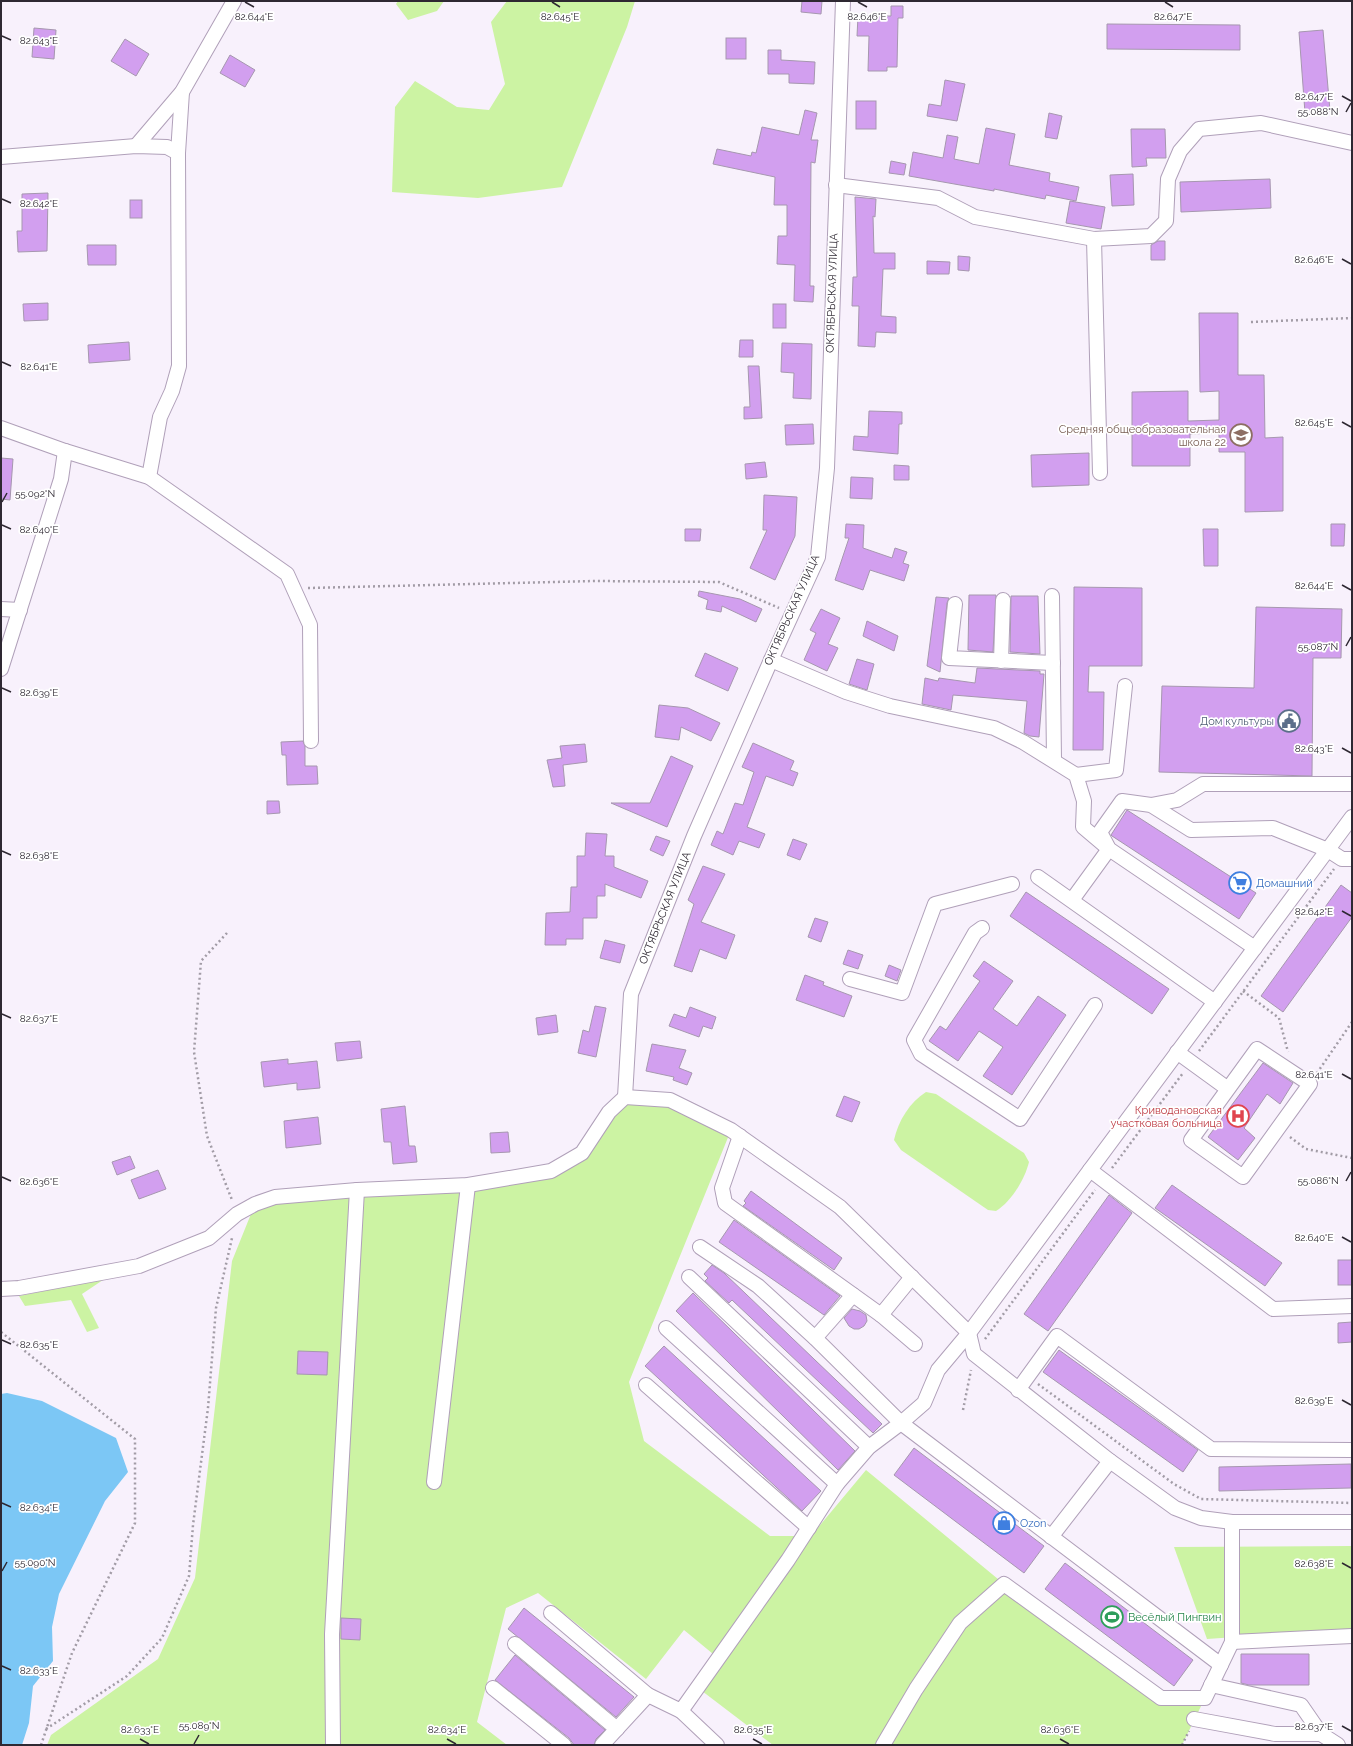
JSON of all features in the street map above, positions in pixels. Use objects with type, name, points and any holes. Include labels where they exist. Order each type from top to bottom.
[{"type":"street","points":[[136,146],[182,92],[234,1]]},
{"type":"street","name":"ОКТЯБРЬСКАЯ УЛИЦА","points":[[625,1097],[631,994],[694,836],[818,557],[826,476],[842,1]]},
{"type":"street","points":[[149,477],[160,416],[172,391],[179,366],[178,153],[182,92]]},
{"type":"street","points":[[836,185],[938,198],[975,216],[1094,239],[1151,236],[1166,221],[1168,179],[1180,152],[1199,129],[1261,123],[1352,143]]},
{"type":"street","points":[[1,157],[136,146],[167,147],[178,153]]},
{"type":"street","points":[[1094,239],[1100,473]]},
{"type":"street","points":[[1,428],[64,451],[149,477],[287,574],[310,625],[311,741]]},
{"type":"street","points":[[1,669],[61,479],[64,451]]},
{"type":"street","points":[[1052,596],[1054,760]]},
{"type":"street","points":[[1001,661],[1003,600]]},
{"type":"street","points":[[956,604],[949,658],[1053,663]]},
{"type":"street","points":[[1,609],[20,610]]},
{"type":"street","points":[[771,660],[846,692],[890,706],[994,728],[1054,760],[1076,775],[1084,801],[1083,827],[1108,849],[1255,948]]},
{"type":"street","points":[[1076,775],[1116,770],[1125,686]]},
{"type":"street","points":[[1108,849],[1100,832],[1122,801],[1151,805],[1176,800],[1203,784],[1352,784]]},
{"type":"street","points":[[1151,805],[1192,830],[1273,828],[1347,859]]},
{"type":"street","points":[[681,1711],[788,1560],[837,1484],[869,1447],[901,1423],[924,1403],[938,1370],[969,1333],[1352,817]]},
{"type":"street","points":[[1072,900],[1108,849]]},
{"type":"street","points":[[1038,877],[1214,1002]]},
{"type":"street","points":[[850,980],[902,993],[935,904],[1012,884]]},
{"type":"street","points":[[982,928],[975,933],[914,1040],[921,1054],[1020,1118],[1096,1005]]},
{"type":"street","points":[[1257,1049],[1310,1084],[1243,1177],[1191,1140],[1257,1049]]},
{"type":"street","points":[[1177,1052],[1190,1063],[1228,1089]]},
{"type":"street","points":[[1,1289],[19,1288],[139,1266],[209,1238],[237,1214],[255,1204],[275,1197],[357,1190],[468,1185],[551,1171],[582,1153],[609,1112],[625,1097],[670,1100],[731,1130],[840,1208],[969,1333],[974,1354],[1110,1461],[1175,1508],[1201,1518],[1232,1522],[1352,1522]]},
{"type":"street","points":[[740,1136],[722,1188],[725,1203],[881,1315],[916,1344]]},
{"type":"street","points":[[1090,1170],[1273,1309],[1352,1306]]},
{"type":"street","points":[[434,1482],[468,1185]]},
{"type":"street","points":[[333,1745],[332,1634],[357,1190]]},
{"type":"street","points":[[700,1247],[758,1286],[815,1338],[901,1423],[1220,1665]]},
{"type":"street","points":[[689,1277],[869,1447]]},
{"type":"street","points":[[881,1315],[912,1277]]},
{"type":"street","points":[[815,1338],[853,1295]]},
{"type":"street","points":[[666,1328],[837,1484]]},
{"type":"street","points":[[1018,1390],[1057,1336],[1211,1448],[1352,1450]]},
{"type":"street","points":[[646,1385],[809,1528]]},
{"type":"street","points":[[1051,1537],[1110,1461]]},
{"type":"street","points":[[883,1745],[916,1689],[960,1623],[1004,1584],[1161,1698],[1205,1698],[1232,1642],[1232,1522]]},
{"type":"street","points":[[552,1613],[648,1694],[681,1711],[717,1745]]},
{"type":"street","points":[[1232,1642],[1352,1636]]},
{"type":"street","points":[[515,1644],[617,1729]]},
{"type":"street","points":[[1211,1685],[1301,1705],[1321,1734],[1338,1745]]},
{"type":"street","points":[[493,1688],[564,1745]]},
{"type":"street","points":[[602,1745],[648,1694]]},
{"type":"street","points":[[1194,1719],[1274,1734],[1321,1734]]},
{"type":"path","points":[[1251,322],[1352,318]]},
{"type":"path","points":[[294,587],[595,581],[719,582],[792,614]]},
{"type":"path","points":[[963,1410],[974,1354],[1243,991],[1347,859]]},
{"type":"path","points":[[227,933],[201,961],[194,1052],[207,1136],[237,1214]]},
{"type":"path","points":[[1243,991],[1279,1018],[1292,1072]]},
{"type":"path","points":[[1310,1084],[1352,1022]]},
{"type":"path","points":[[1278,1128],[1306,1149],[1352,1158]]},
{"type":"path","points":[[46,1729],[127,1676],[162,1638],[189,1576],[193,1525],[208,1408],[216,1308],[232,1237]]},
{"type":"path","points":[[1,1332],[135,1439],[135,1523],[72,1653],[41,1745]]},
{"type":"path","points":[[1028,1376],[1174,1484],[1201,1499],[1352,1503]]},
{"type":"green space","points":[[398,1],[444,1],[437,11],[408,20],[396,4]]},
{"type":"green space","points":[[507,1],[635,1],[627,27],[562,187],[478,198],[392,192],[395,107],[415,81],[457,107],[489,110],[505,84],[491,22]]},
{"type":"green space","points":[[926,1092],[936,1094],[1024,1153],[1029,1162],[1021,1183],[1007,1202],[996,1211],[988,1210],[901,1150],[894,1140],[898,1126],[910,1107]]},
{"type":"green space","points":[[625,1097],[670,1100],[731,1130],[629,1382],[644,1441],[770,1536],[811,1536],[866,1470],[1004,1584],[1160,1698],[1205,1698],[1182,1745],[773,1745],[702,1691],[724,1663],[684,1630],[646,1679],[538,1593],[506,1608],[477,1722],[507,1745],[47,1745],[51,1735],[158,1659],[195,1578],[232,1261],[255,1204],[551,1171],[582,1153]]},
{"type":"green space","points":[[106,1278],[82,1294],[99,1328],[87,1332],[71,1300],[25,1306],[19,1296]]},
{"type":"green space","points":[[1352,1546],[1352,1629],[1207,1639],[1174,1547]]},
{"type":"water","points":[[7,1393],[42,1401],[116,1438],[128,1472],[105,1501],[59,1594],[52,1627],[53,1661],[33,1686],[29,1723],[22,1745],[1,1745],[1,1394]]},
{"type":"building","points":[[802,1],[822,1],[821,14],[801,12]]},
{"type":"building","points":[[891,6],[903,6],[903,18],[898,18],[897,67],[887,67],[887,71],[868,71],[869,36],[857,36],[858,16],[891,16]]},
{"type":"building","points":[[1107,24],[1240,25],[1240,50],[1107,49]]},
{"type":"building","points":[[34,28],[56,30],[54,59],[32,57]]},
{"type":"building","points":[[1323,30],[1330,111],[1305,113],[1299,32]]},
{"type":"building","points":[[726,38],[746,38],[746,59],[726,59]]},
{"type":"building","points":[[125,39],[149,54],[136,76],[111,61]]},
{"type":"building","points":[[768,50],[781,50],[781,60],[815,62],[814,84],[789,83],[789,74],[768,74]]},
{"type":"building","points":[[230,55],[255,70],[245,87],[220,73]]},
{"type":"building","points":[[945,80],[965,84],[957,121],[927,116],[929,104],[941,106]]},
{"type":"building","points":[[856,101],[876,101],[876,129],[856,129]]},
{"type":"building","points":[[805,110],[817,113],[811,140],[818,140],[815,163],[811,162],[810,286],[814,286],[813,302],[794,301],[795,265],[777,264],[778,236],[787,236],[787,205],[774,205],[775,177],[713,164],[717,149],[751,156],[752,152],[756,153],[762,127],[799,135]]},
{"type":"building","points":[[1049,113],[1062,116],[1057,139],[1045,137]]},
{"type":"building","points":[[986,128],[1015,134],[1009,165],[1050,173],[1049,181],[1079,187],[1076,201],[1046,195],[1045,199],[994,189],[994,191],[909,176],[913,152],[943,158],[947,135],[958,137],[954,159],[979,164]]},
{"type":"building","points":[[1131,129],[1165,129],[1166,158],[1146,158],[1147,166],[1132,167]]},
{"type":"building","points":[[891,161],[906,164],[904,175],[889,173]]},
{"type":"building","points":[[1133,174],[1134,205],[1112,206],[1110,175]]},
{"type":"building","points":[[1270,179],[1271,208],[1181,212],[1180,182]]},
{"type":"building","points":[[48,193],[47,251],[18,252],[17,231],[22,231],[22,194]]},
{"type":"building","points":[[855,197],[876,199],[875,217],[873,216],[874,253],[895,253],[895,269],[883,269],[881,316],[896,317],[896,333],[876,332],[875,347],[858,346],[859,306],[852,306],[853,277],[857,277]]},
{"type":"building","points":[[130,200],[142,200],[142,218],[130,218]]},
{"type":"building","points":[[1070,201],[1105,207],[1101,229],[1066,223]]},
{"type":"building","points":[[1158,241],[1165,241],[1165,260],[1151,260],[1151,245]]},
{"type":"building","points":[[87,245],[116,245],[116,265],[88,265]]},
{"type":"building","points":[[958,256],[970,257],[969,271],[958,270]]},
{"type":"building","points":[[927,261],[950,262],[949,274],[927,274]]},
{"type":"building","points":[[48,303],[48,320],[24,321],[23,304]]},
{"type":"building","points":[[773,304],[786,304],[786,328],[773,328]]},
{"type":"building","points":[[1199,313],[1238,313],[1238,375],[1264,375],[1265,438],[1283,437],[1283,511],[1245,512],[1245,452],[1219,452],[1219,433],[1190,434],[1190,466],[1132,466],[1132,392],[1188,391],[1188,421],[1219,420],[1219,391],[1200,392]]},
{"type":"building","points":[[740,340],[753,340],[753,357],[739,357]]},
{"type":"building","points":[[129,342],[130,360],[89,363],[88,345]]},
{"type":"building","points":[[782,343],[812,344],[811,399],[793,398],[794,373],[781,372]]},
{"type":"building","points":[[748,366],[759,366],[762,418],[744,419],[744,407],[750,407]]},
{"type":"building","points":[[869,411],[902,412],[902,424],[899,424],[898,454],[853,450],[854,436],[868,437]]},
{"type":"building","points":[[813,424],[814,444],[786,445],[785,425]]},
{"type":"building","points":[[1089,453],[1089,485],[1032,487],[1031,455]]},
{"type":"building","points":[[1,458],[13,459],[10,500],[1,499]]},
{"type":"building","points":[[765,462],[767,477],[746,479],[745,464]]},
{"type":"building","points":[[894,465],[909,466],[909,480],[894,480]]},
{"type":"building","points":[[851,477],[873,478],[872,499],[850,498]]},
{"type":"building","points":[[764,495],[797,497],[795,536],[775,580],[750,568],[767,530],[763,530]]},
{"type":"building","points":[[846,524],[864,525],[863,548],[892,558],[895,548],[907,552],[903,563],[909,565],[904,581],[870,570],[863,590],[835,580],[849,538],[845,538]]},
{"type":"building","points":[[1331,524],[1345,524],[1344,546],[1331,546]]},
{"type":"building","points":[[685,529],[701,529],[700,541],[685,541]]},
{"type":"building","points":[[1203,529],[1218,529],[1218,566],[1204,566]]},
{"type":"building","points":[[1074,587],[1142,588],[1142,666],[1089,666],[1088,692],[1104,692],[1103,750],[1073,750]]},
{"type":"building","points":[[699,591],[740,599],[762,609],[756,622],[722,606],[721,612],[706,609],[708,600],[698,596]]},
{"type":"building","points":[[969,595],[996,595],[993,652],[968,650]]},
{"type":"building","points":[[1011,596],[1038,596],[1040,654],[1010,652]]},
{"type":"building","points":[[936,597],[949,598],[947,603],[940,672],[927,666]]},
{"type":"building","points":[[1256,607],[1342,609],[1341,658],[1313,658],[1312,776],[1159,772],[1162,686],[1254,688]]},
{"type":"building","points":[[821,609],[840,618],[828,644],[838,648],[827,671],[804,660],[816,633],[810,630]]},
{"type":"building","points":[[867,621],[898,636],[894,651],[863,636]]},
{"type":"building","points":[[705,653],[738,668],[728,691],[695,676]]},
{"type":"building","points":[[857,659],[874,664],[867,690],[849,684]]},
{"type":"building","points":[[977,668],[1040,671],[1040,674],[1044,674],[1039,737],[1030,736],[1024,733],[1027,701],[953,695],[951,710],[922,704],[925,678],[938,681],[939,678],[975,683]]},
{"type":"building","points":[[659,705],[688,708],[720,723],[711,741],[681,727],[679,740],[655,737]]},
{"type":"building","points":[[303,741],[305,746],[305,766],[317,766],[318,784],[287,785],[286,755],[282,755],[281,742]]},
{"type":"building","points":[[753,743],[794,761],[790,770],[798,773],[793,786],[766,776],[747,827],[765,834],[759,848],[739,841],[733,855],[711,845],[717,831],[723,834],[735,803],[743,805],[754,772],[742,767]]},
{"type":"building","points":[[585,744],[587,762],[563,765],[565,786],[553,787],[547,760],[562,758],[560,746]]},
{"type":"building","points":[[671,756],[693,766],[667,827],[611,803],[650,803]]},
{"type":"building","points":[[267,801],[279,801],[280,813],[267,814]]},
{"type":"building","points":[[1127,810],[1256,893],[1239,919],[1112,836],[1111,835]]},
{"type":"building","points":[[586,833],[607,834],[605,856],[614,856],[614,867],[648,881],[641,898],[605,884],[605,896],[597,896],[597,918],[583,918],[583,939],[566,939],[566,945],[545,945],[546,913],[570,912],[571,887],[577,887],[577,856],[585,856]]},
{"type":"building","points":[[656,836],[670,841],[663,856],[650,850]]},
{"type":"building","points":[[793,839],[807,844],[800,860],[787,855]]},
{"type":"building","points":[[703,866],[725,874],[701,922],[735,935],[726,959],[700,949],[692,972],[674,966],[694,904],[688,900]]},
{"type":"building","points":[[1341,885],[1352,893],[1352,917],[1283,1012],[1261,996]]},
{"type":"building","points":[[1026,892],[1169,989],[1152,1014],[1010,916]]},
{"type":"building","points":[[815,918],[828,922],[821,942],[808,937]]},
{"type":"building","points":[[605,940],[625,945],[620,963],[600,958]]},
{"type":"building","points":[[848,950],[863,955],[858,969],[843,964]]},
{"type":"building","points":[[984,961],[1013,981],[993,1009],[1017,1026],[1038,996],[1066,1015],[1012,1095],[983,1076],[1003,1047],[979,1031],[958,1061],[929,1041],[940,1026],[946,1030],[980,981],[973,976]]},
{"type":"building","points":[[889,965],[901,970],[897,981],[885,976]]},
{"type":"building","points":[[805,975],[824,982],[823,985],[852,996],[844,1017],[796,1000]]},
{"type":"building","points":[[595,1006],[606,1008],[596,1057],[578,1053],[583,1030],[589,1032]]},
{"type":"building","points":[[690,1007],[716,1017],[712,1029],[703,1026],[699,1037],[669,1026],[674,1014],[686,1018]]},
{"type":"building","points":[[556,1015],[558,1032],[538,1035],[536,1018]]},
{"type":"building","points":[[360,1041],[362,1058],[337,1061],[335,1043]]},
{"type":"building","points":[[652,1044],[686,1050],[679,1068],[692,1073],[687,1085],[673,1080],[674,1077],[646,1071]]},
{"type":"building","points":[[288,1059],[288,1064],[317,1061],[320,1088],[297,1090],[297,1083],[264,1087],[261,1062]]},
{"type":"building","name":"Криводановская участковая больница","points":[[1263,1063],[1293,1083],[1280,1104],[1267,1094],[1244,1128],[1255,1138],[1238,1160],[1208,1137]]},
{"type":"building","points":[[844,1096],[860,1102],[852,1122],[836,1116]]},
{"type":"building","points":[[405,1106],[409,1146],[415,1146],[417,1162],[393,1164],[391,1142],[384,1142],[381,1109]]},
{"type":"building","points":[[318,1117],[321,1144],[286,1148],[284,1121]]},
{"type":"building","points":[[508,1132],[510,1152],[491,1153],[490,1133]]},
{"type":"building","points":[[130,1156],[135,1168],[117,1175],[112,1162]]},
{"type":"building","points":[[158,1170],[166,1189],[139,1199],[131,1180]]},
{"type":"building","points":[[1172,1185],[1282,1263],[1265,1286],[1155,1208]]},
{"type":"building","points":[[751,1191],[842,1258],[834,1270],[743,1206],[746,1203],[744,1201]]},
{"type":"building","points":[[1109,1195],[1132,1213],[1048,1331],[1024,1314]]},
{"type":"building","points":[[734,1220],[840,1296],[824,1315],[719,1242]]},
{"type":"building","points":[[1338,1260],[1352,1260],[1352,1285],[1338,1285]]},
{"type":"building","points":[[712,1265],[724,1273],[882,1424],[873,1433],[732,1300],[729,1303],[705,1281],[708,1278],[704,1274]]},
{"type":"building","points":[[693,1293],[855,1451],[838,1470],[676,1311]]},
{"type":"building","points":[[852,1309],[860,1311],[866,1315],[867,1321],[864,1326],[859,1329],[854,1329],[849,1326],[844,1318]]},
{"type":"building","points":[[1352,1322],[1352,1342],[1338,1343],[1338,1323]]},
{"type":"building","points":[[664,1346],[821,1491],[802,1511],[645,1366]]},
{"type":"building","points":[[1059,1350],[1198,1450],[1183,1472],[1043,1372]]},
{"type":"building","points":[[298,1351],[328,1352],[327,1375],[297,1374]]},
{"type":"building","points":[[914,1448],[1044,1546],[1024,1573],[894,1475]]},
{"type":"building","points":[[1351,1464],[1351,1488],[1219,1491],[1219,1467]]},
{"type":"building","points":[[1065,1563],[1193,1660],[1174,1686],[1045,1589]]},
{"type":"building","points":[[524,1608],[634,1697],[616,1717],[508,1629]]},
{"type":"building","points":[[341,1618],[361,1619],[360,1640],[341,1639]]},
{"type":"building","points":[[1241,1654],[1309,1654],[1309,1685],[1249,1685],[1241,1683]]},
{"type":"building","points":[[515,1655],[605,1730],[596,1739],[594,1745],[574,1745],[569,1738],[495,1680]]},
{"type":"place","name":"Средняя общеобразовательная школа 22","points":[[1241,435]]},
{"type":"place","name":"Дом культуры","points":[[1289,721]]},
{"type":"place","name":"Домашний","points":[[1240,883]]},
{"type":"place","name":"Криводановская участковая больница","points":[[1238,1116]]},
{"type":"place","name":"Ozon","points":[[1004,1523]]},
{"type":"place","name":"Весёлый Пингвин","points":[[1112,1617]]}]
